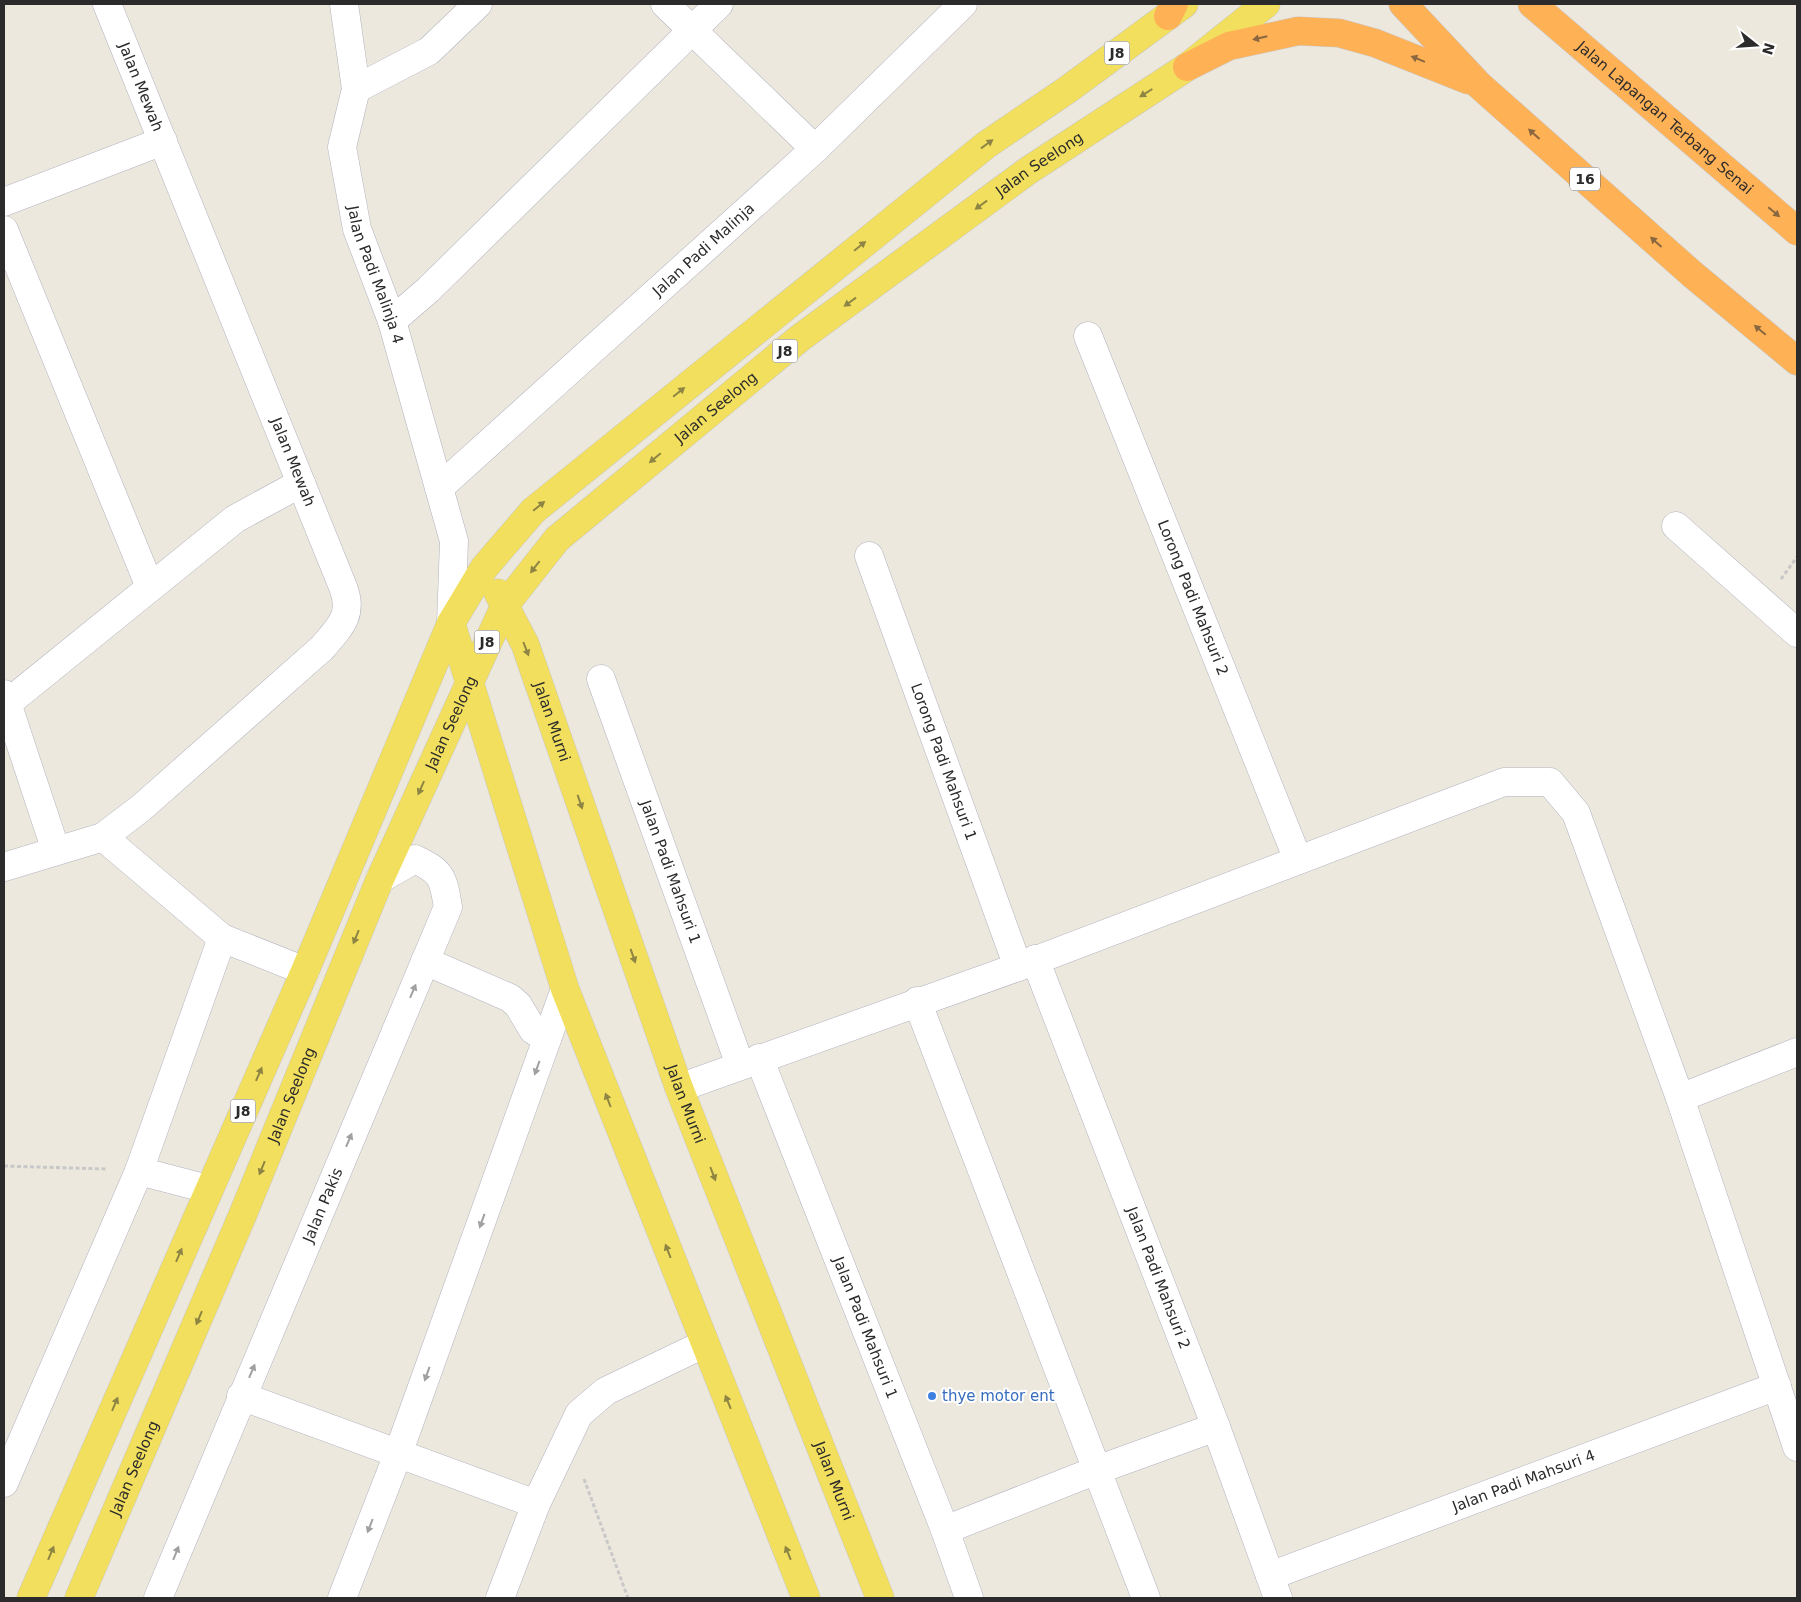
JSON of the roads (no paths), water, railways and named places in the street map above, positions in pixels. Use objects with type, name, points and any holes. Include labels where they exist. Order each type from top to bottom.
[{"type":"highway","name":"16","points":[[1403,4],[1479,84],[1692,274],[1797,361]]},
{"type":"highway","name":"Jalan Lapangan Terbang Senai","points":[[1532,4],[1552,15],[1797,232]]},
{"type":"highway","points":[[1187,67],[1229,46],[1298,31],[1322,32],[1339,33],[1376,43],[1479,84]]},
{"type":"main road","name":"Jalan Seelong","points":[[79,1598],[243,1214],[380,879],[505,605],[557,539],[800,338],[1029,170],[1187,67],[1266,4]]},
{"type":"main road","name":"J8","points":[[31,1598],[305,971],[451,623],[484,568],[533,511],[986,145],[1067,90],[1175,8]]},
{"type":"main road","name":"Jalan Murni","points":[[484,568],[525,644],[680,1088],[880,1598]]},
{"type":"main road","points":[[451,623],[565,989],[806,1598]]},
{"type":"street","name":"Jalan Mewah","points":[[103,837],[142,808],[322,648],[346,616],[348,600],[107,4]]},
{"type":"street","name":"Jalan Padi Malinja 4","points":[[344,4],[356,89],[342,147],[357,229],[392,321],[454,541],[451,623]]},
{"type":"street","points":[[356,89],[429,51],[478,4]]},
{"type":"street","points":[[665,4],[815,149]]},
{"type":"street","points":[[392,321],[428,290],[719,4]]},
{"type":"street","name":"Jalan Padi Malinja","points":[[439,488],[815,149],[963,4]]},
{"type":"street","points":[[4,202],[163,141]]},
{"type":"street","points":[[4,230],[150,587]]},
{"type":"street","name":"Lorong Padi Mahsuri 2","points":[[1088,336],[1298,860]]},
{"type":"street","points":[[56,851],[5,702],[235,519],[301,483]]},
{"type":"street","points":[[1676,526],[1797,633]]},
{"type":"street","points":[[454,541],[484,568]]},
{"type":"street","name":"Lorong Padi Mahsuri 1","points":[[869,556],[1026,963]]},
{"type":"street","name":"Jalan Padi Mahsuri 1","points":[[601,679],[749,1062],[945,1530],[969,1598]]},
{"type":"street","points":[[680,1088],[1026,963],[1504,782],[1550,782],[1576,813],[1680,1098],[1795,1435]]},
{"type":"street","points":[[4,867],[103,837],[222,938],[305,971]]},
{"type":"street","name":"Jalan Pakis","points":[[158,1598],[241,1396],[448,907],[444,885],[434,868],[415,859],[380,879]]},
{"type":"street","points":[[4,1483],[139,1172],[222,938]]},
{"type":"street","points":[[425,961],[510,998],[518,1005],[533,1030],[547,1039]]},
{"type":"street","name":"Jalan Padi Mahsuri 2","points":[[1026,963],[1216,1427],[1274,1587]]},
{"type":"street","points":[[342,1598],[398,1454],[565,989]]},
{"type":"street","points":[[918,1001],[1146,1598]]},
{"type":"street","points":[[1680,1098],[1797,1052]]},
{"type":"street","points":[[139,1172],[208,1190]]},
{"type":"street","points":[[500,1598],[536,1504],[579,1414],[606,1391],[704,1344]]},
{"type":"street","name":"Jalan Padi Mahsuri 4","points":[[1274,1587],[1777,1386]]},
{"type":"street","points":[[241,1396],[536,1504]]},
{"type":"street","points":[[945,1530],[1097,1470],[1216,1427]]},
{"type":"place","name":"thye motor ent","points":[[932,1396]]}]
